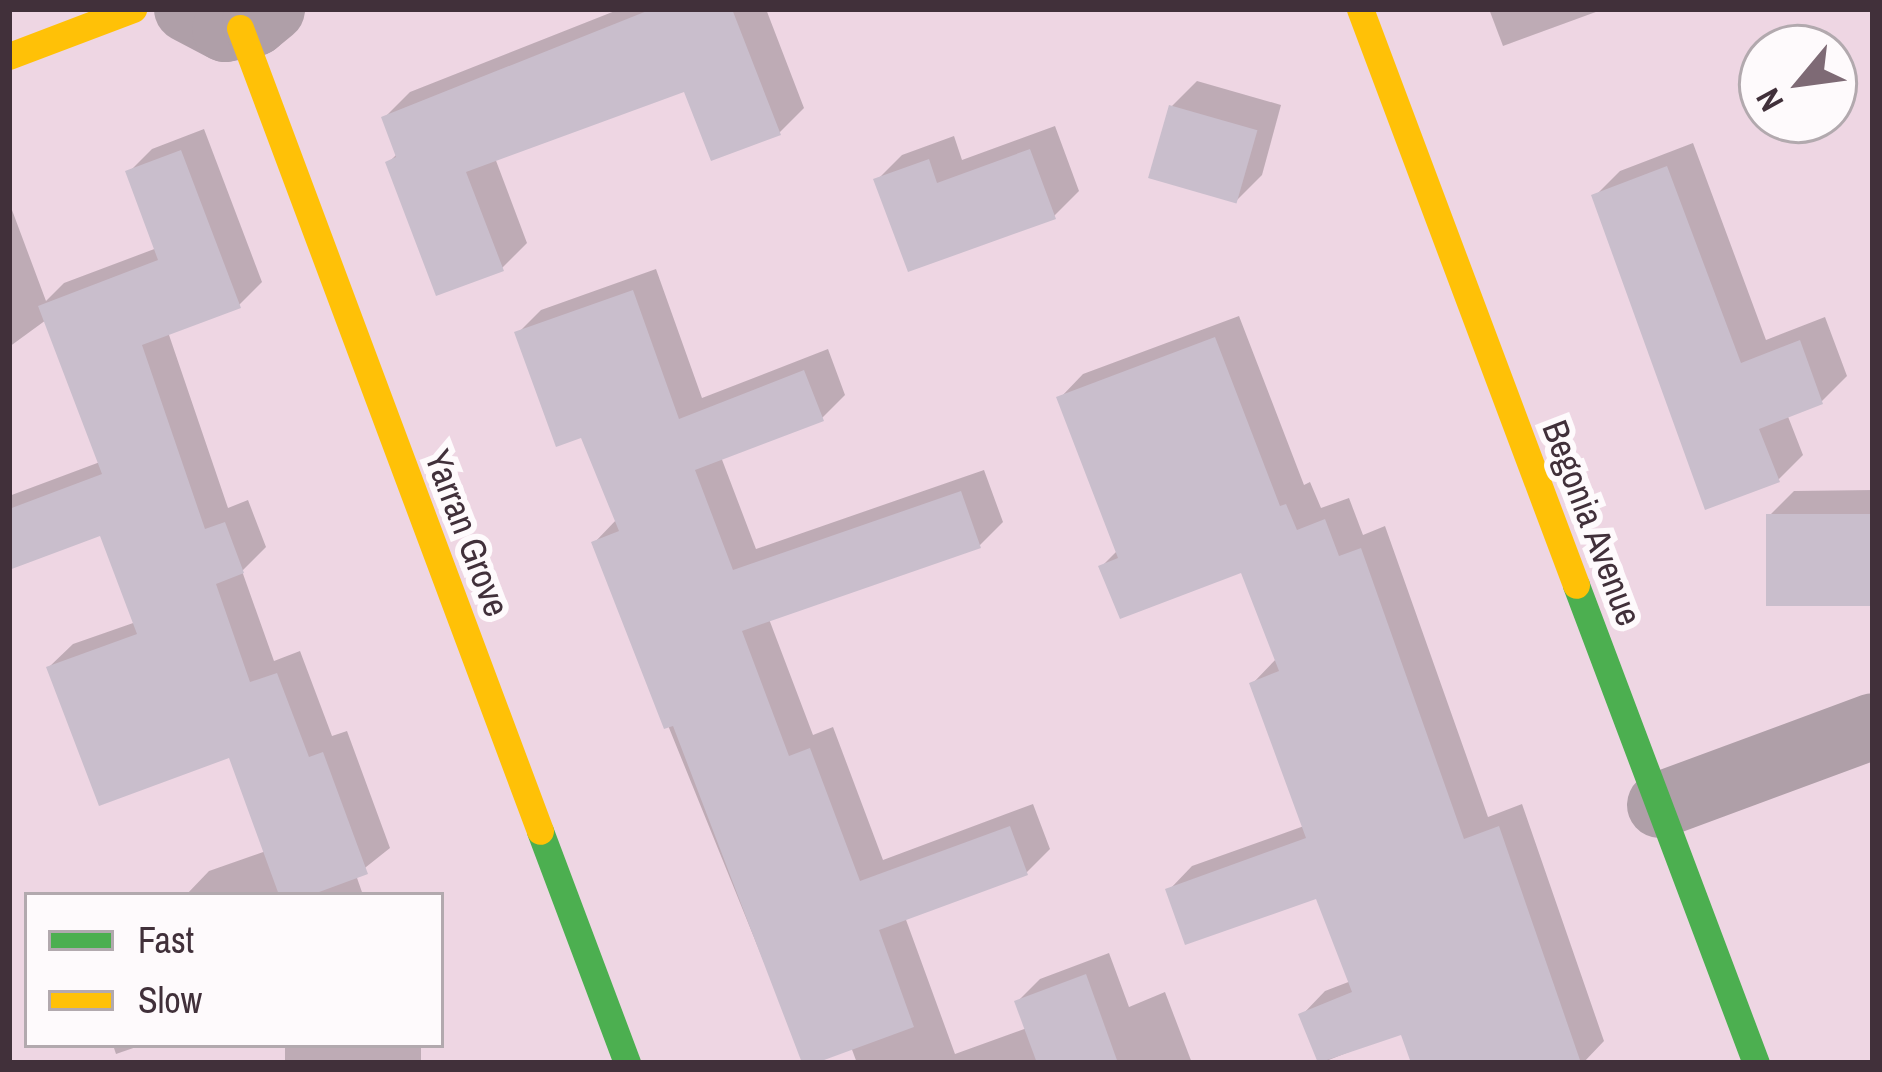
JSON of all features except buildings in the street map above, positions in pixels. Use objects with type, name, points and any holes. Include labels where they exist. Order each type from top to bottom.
[{"type":"street","points":[[9,56],[133,9]]},
{"type":"street","name":"Begonia Avenue","points":[[1360,9],[1756,1063]]},
{"type":"street","name":"Yarran Grove","points":[[233,15],[627,1063]]},
{"type":"street","points":[[1660,805],[1873,726]]},
{"type":"traffic: fast","points":[[1576,585],[1756,1063]]},
{"type":"traffic: fast","points":[[540,831],[627,1063]]},
{"type":"traffic: slow","points":[[9,56],[133,9]]},
{"type":"traffic: slow","points":[[1360,9],[1576,585]]},
{"type":"traffic: slow","points":[[240,28],[540,831]]}]
